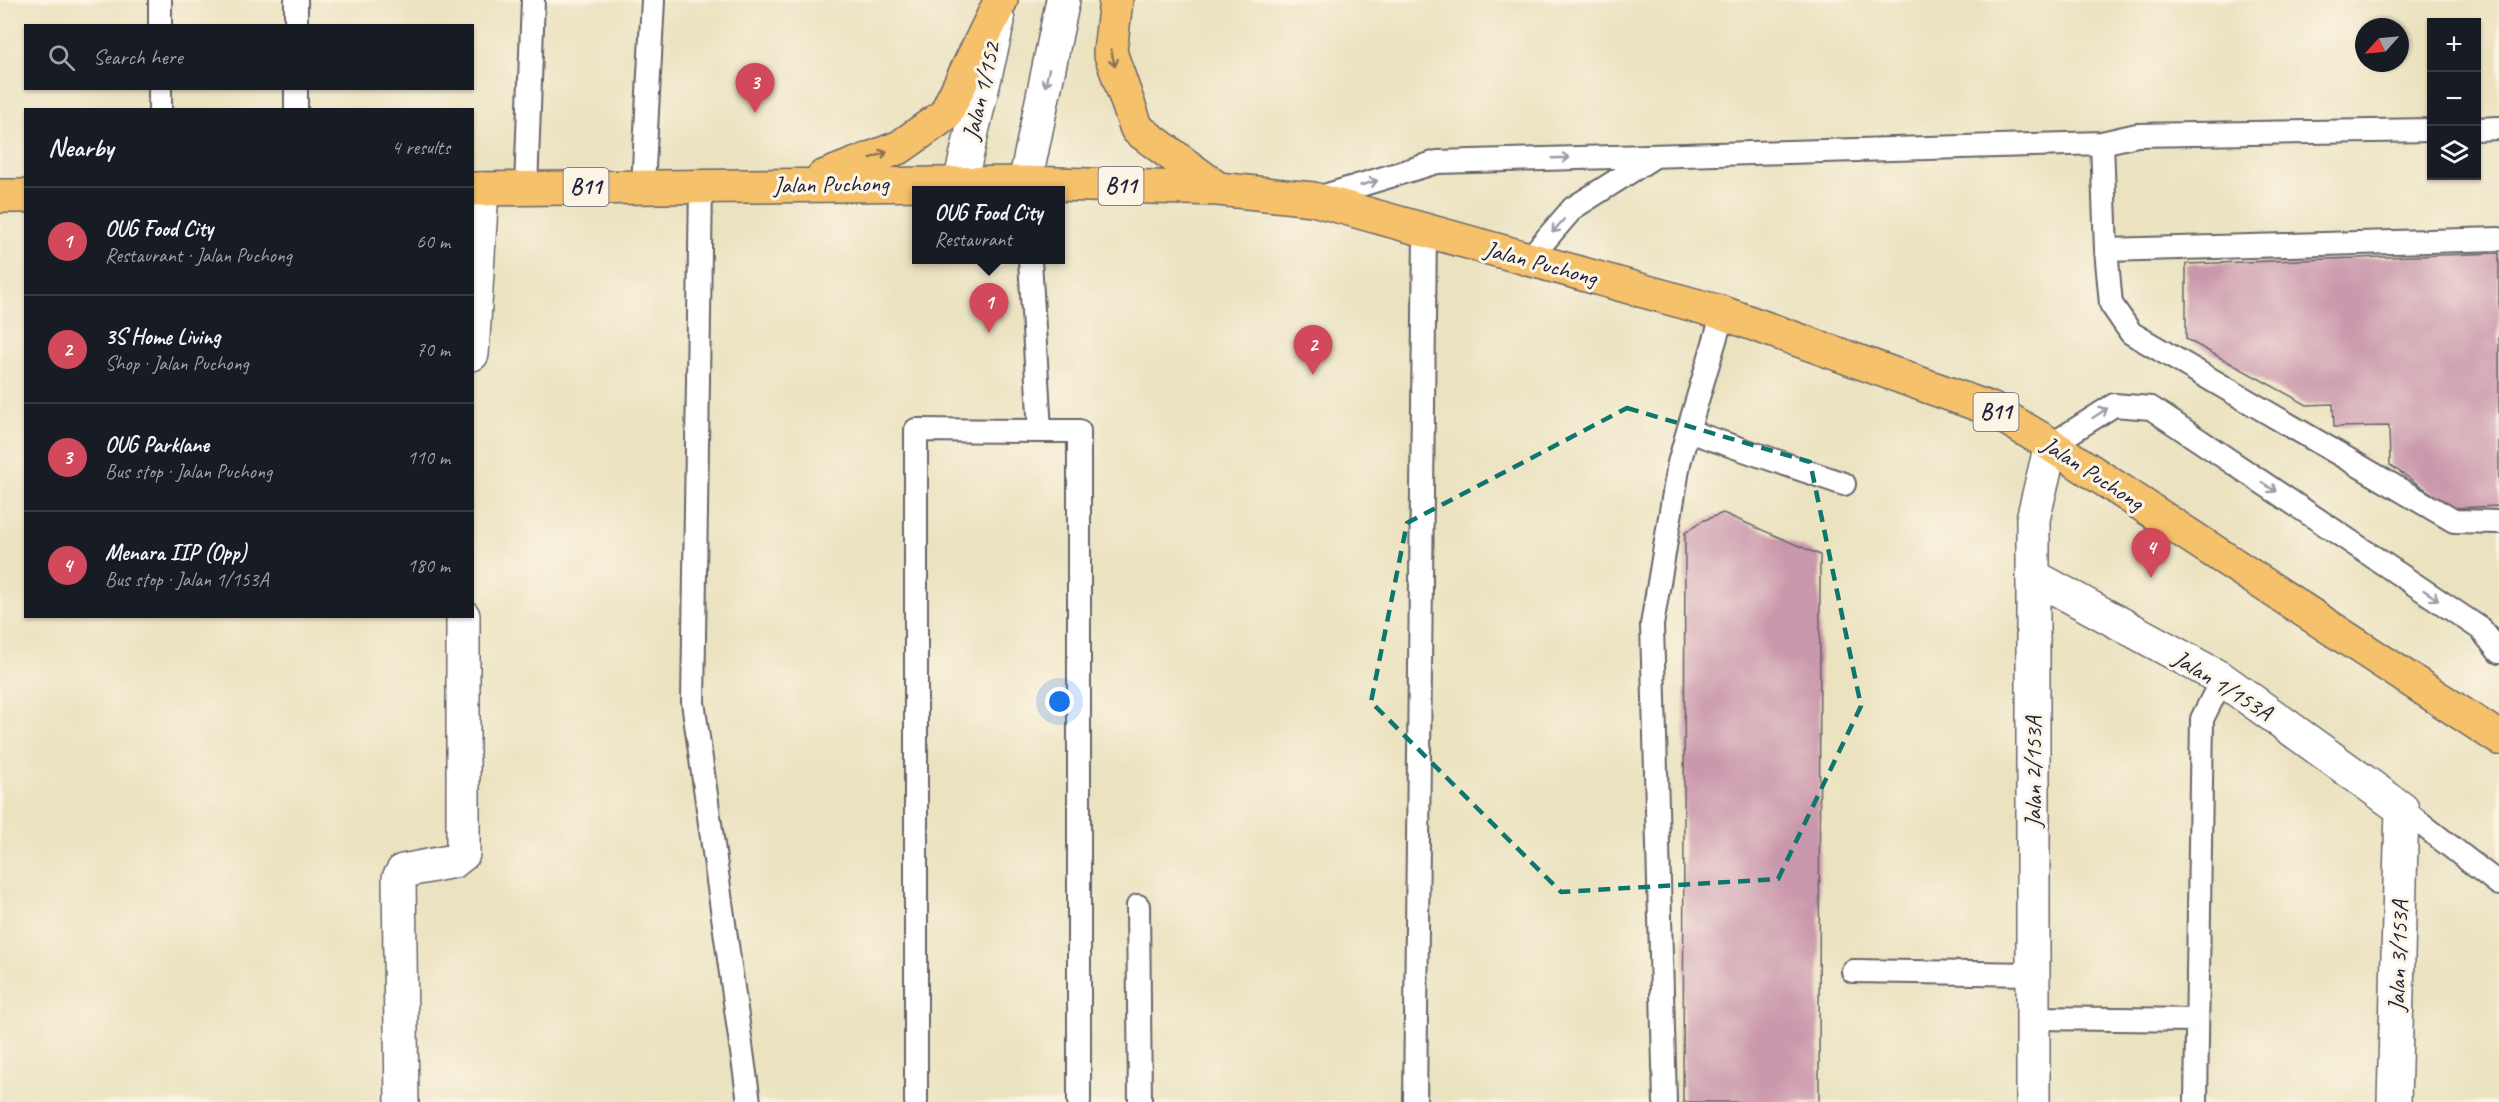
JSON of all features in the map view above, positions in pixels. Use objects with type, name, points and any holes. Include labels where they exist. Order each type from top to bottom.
[{"type":"main road","points":[[805,184],[900,147],[945,116],[1002,0]]},
{"type":"main road","points":[[1116,0],[1110,52],[1137,129],[1218,189]]},
{"type":"main road","name":"Jalan Puchong","points":[[477,189],[960,183],[1009,186]]},
{"type":"main road","name":"Jalan Puchong","points":[[1065,187],[1218,189],[1313,199],[1723,313],[1991,409],[2051,445],[2499,738]]},
{"type":"main road","points":[[0,196],[24,196]]},
{"type":"street","name":"Jalan 1/152","points":[[960,183],[1002,0]]},
{"type":"street","points":[[1025,186],[1063,0]]},
{"type":"street","points":[[474,288],[477,189]]},
{"type":"street","name":"Jalan 2/153A","points":[[2033,1102],[2033,519],[2051,445]]},
{"type":"street","name":"Jalan 1/153A","points":[[2033,576],[2222,679],[2402,809]]},
{"type":"street","points":[[402,1102],[399,878],[403,871],[454,861],[463,854],[463,618]]},
{"type":"street","name":"Jalan 3/153A","points":[[2394,1102],[2402,809]]},
{"type":"lane","points":[[160,0],[160,24]]},
{"type":"lane","points":[[296,0],[296,24]]},
{"type":"lane","points":[[526,188],[533,0]]},
{"type":"lane","points":[[643,186],[653,0]]},
{"type":"lane","points":[[160,90],[160,108]]},
{"type":"lane","points":[[296,90],[296,108]]},
{"type":"lane","points":[[2481,129],[2499,128]]},
{"type":"lane","points":[[1313,199],[1437,162],[2102,143],[2137,135],[2427,130]]},
{"type":"lane","points":[[2102,143],[2106,250],[2111,304],[2131,333],[2454,521],[2499,522]]},
{"type":"lane","points":[[1528,260],[1573,208],[1656,155]]},
{"type":"lane","points":[[700,186],[693,702],[749,1102]]},
{"type":"lane","points":[[1415,1102],[1425,232]]},
{"type":"lane","points":[[2106,250],[2499,239]]},
{"type":"lane","points":[[1030,264],[1040,431]]},
{"type":"lane","points":[[1665,1102],[1652,626],[1679,463],[1723,313]]},
{"type":"lane","points":[[2051,445],[2114,405],[2151,408],[2481,629],[2499,652]]},
{"type":"lane","points":[[916,1102],[916,430],[1079,431],[1079,1102]]},
{"type":"lane","points":[[1688,431],[1844,484]]},
{"type":"lane","points":[[2196,1102],[2202,719],[2222,679]]},
{"type":"lane","points":[[2402,809],[2499,884]]},
{"type":"lane","points":[[1138,906],[1140,1102]]},
{"type":"lane","points":[[1852,971],[2033,974]]},
{"type":"lane","points":[[2033,1018],[2197,1020]]},
{"type":"highlighted area","points":[[1627,408],[1810,462],[1861,706],[1778,879],[1561,892],[1371,702],[1407,523]]},
{"type":"building","points":[[2499,253],[2499,506],[2453,508],[2390,465],[2389,426],[2334,427],[2333,404],[2307,405],[2186,339],[2186,264]]},
{"type":"building","points":[[1723,513],[1820,555],[1819,1102],[1683,1102],[1685,533],[1702,521]]},
{"type":"place","name":"OUG Parklane","points":[[755,113]]},
{"type":"place","name":"OUG Food City","points":[[989,333]]},
{"type":"place","name":"3S Home Living","points":[[1313,375]]},
{"type":"place","name":"Menara IIP (Opp)","points":[[2151,578]]}]
